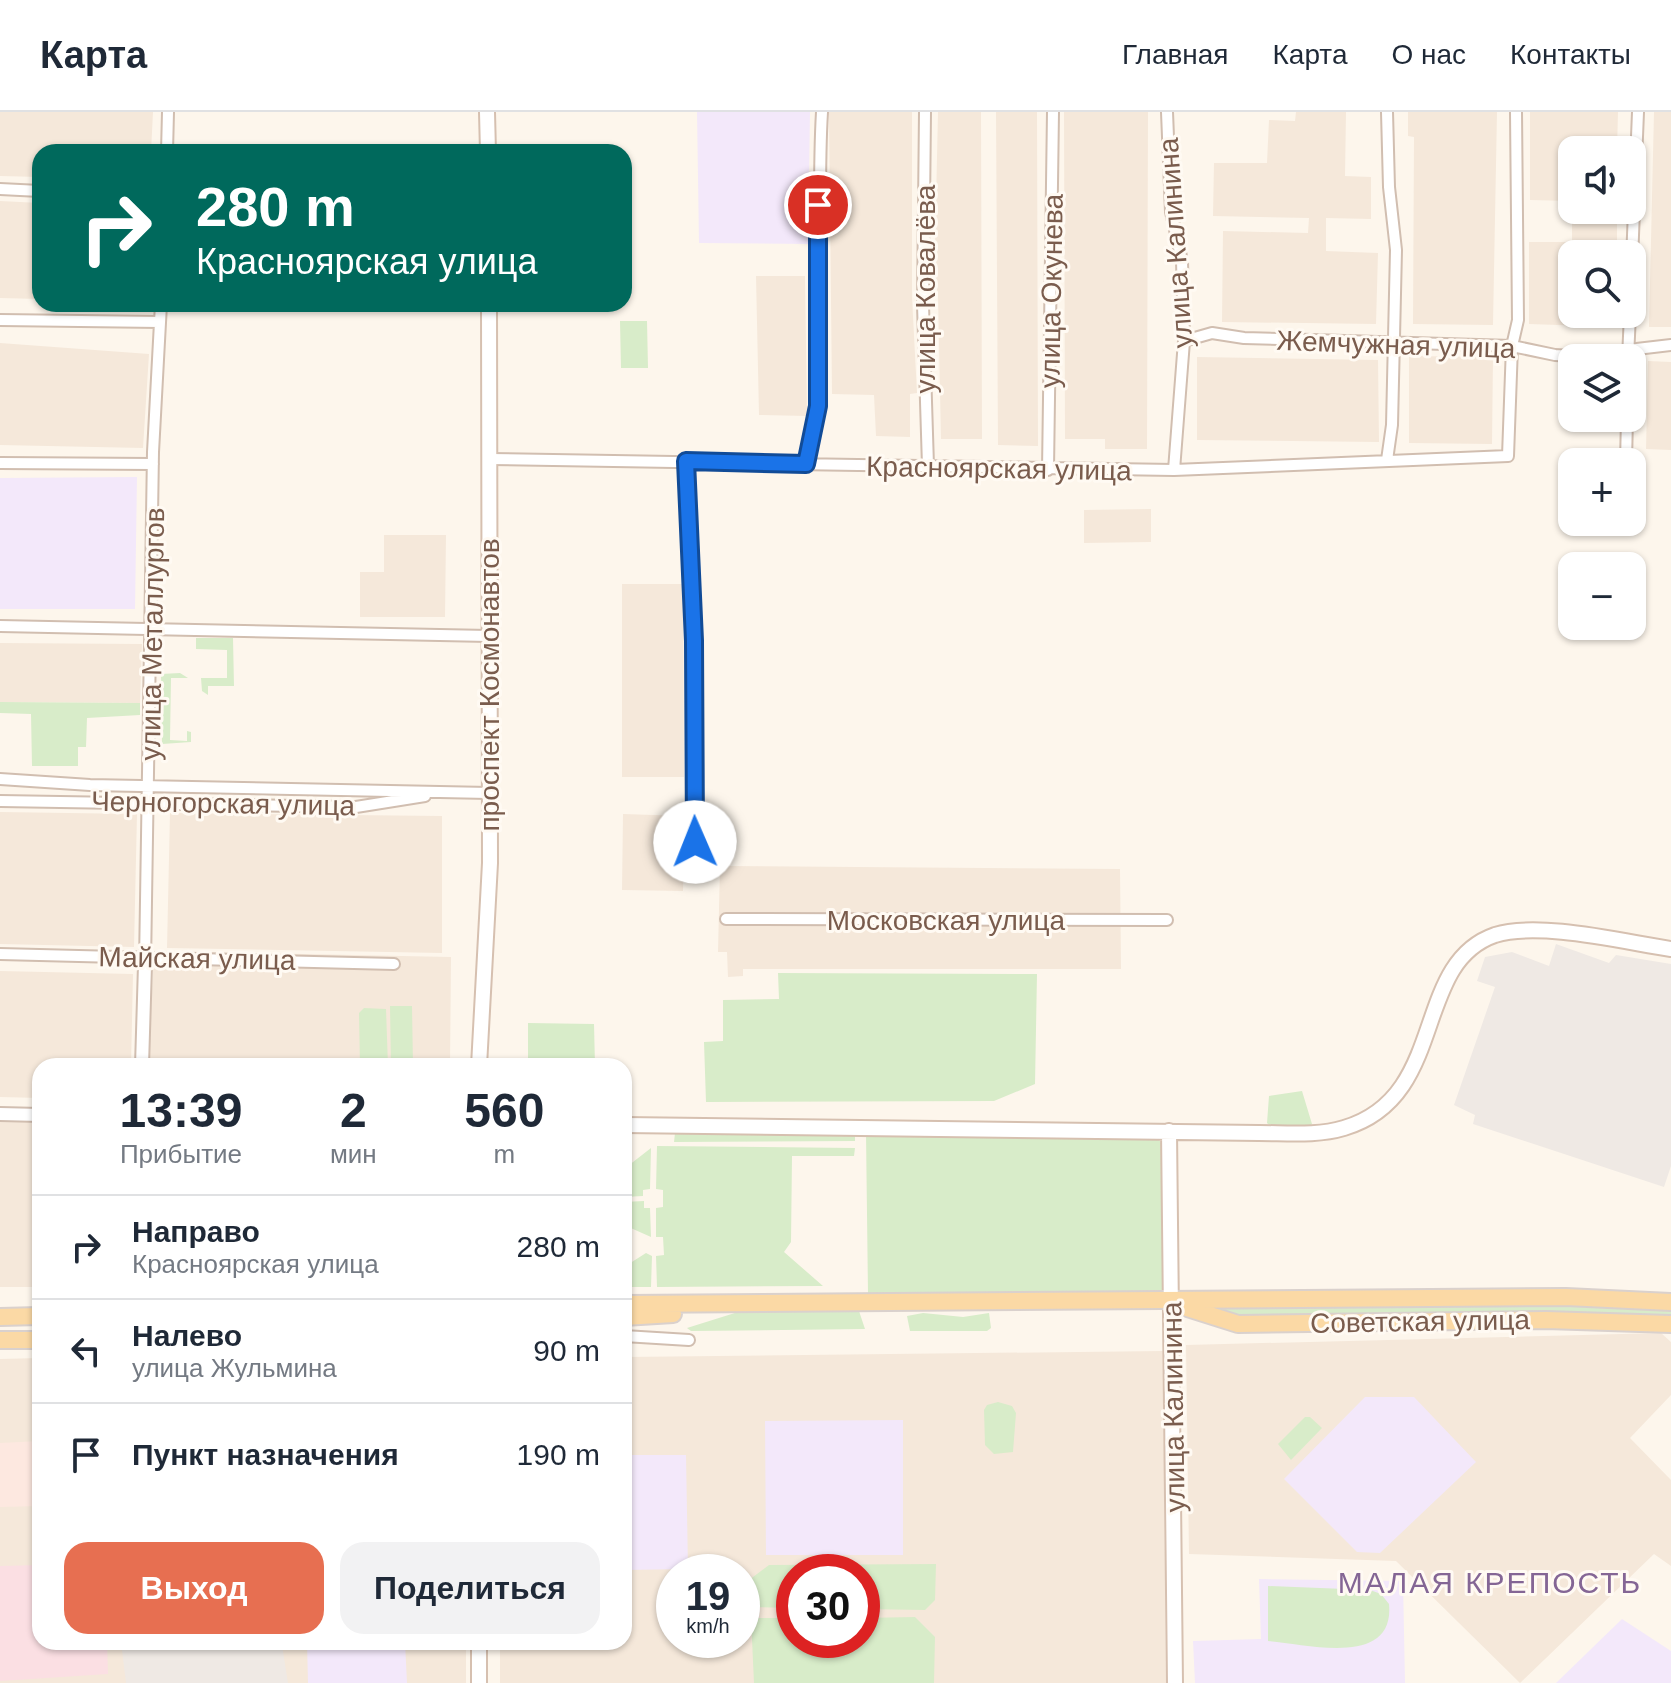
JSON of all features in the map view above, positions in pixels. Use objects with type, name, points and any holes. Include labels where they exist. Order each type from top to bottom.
[{"type":"main road","points":[[487,112],[488,144]]},
{"type":"main road","name":"проспект Космонавтов","points":[[479,1058],[489,904],[489,312]]},
{"type":"main road","points":[[632,1125],[1322,1132],[1357,1124],[1395,1094],[1419,1060],[1448,972],[1458,958],[1493,936],[1536,930],[1671,949]]},
{"type":"main road","name":"улица Калинина","points":[[1169,1131],[1175,1683]]},
{"type":"main road","name":"Советская улица","points":[[632,1304],[1566,1297],[1671,1302]]},
{"type":"main road","name":"Советская улица","points":[[1172,1302],[1238,1324],[1546,1320],[1671,1324]]},
{"type":"main road","name":"Советская улица","points":[[632,1316],[770,1304]]},
{"type":"main road","points":[[0,1317],[32,1316]]},
{"type":"main road","points":[[0,1340],[32,1340]]},
{"type":"main road","points":[[479,1650],[479,1683]]},
{"type":"street","points":[[167,144],[168,112]]},
{"type":"street","points":[[806,464],[818,406],[818,180],[822,112]]},
{"type":"street","name":"улица Ковалёва","points":[[925,112],[923,305],[928,466]]},
{"type":"street","name":"улица Окунева","points":[[1048,470],[1053,112]]},
{"type":"street","name":"улица Калинина","points":[[1167,112],[1171,212],[1182,261],[1184,341],[1174,470]]},
{"type":"street","points":[[1387,112],[1389,187],[1396,250],[1387,460]]},
{"type":"street","points":[[1512,346],[1518,320],[1516,112]]},
{"type":"street","points":[[1633,240],[1638,112]]},
{"type":"street","points":[[0,189],[32,191]]},
{"type":"street","name":"улица Металлургов","points":[[145,961],[153,627],[153,464],[161,312]]},
{"type":"street","points":[[0,320],[160,322]]},
{"type":"street","name":"Жемчужная улица","points":[[1184,341],[1212,333],[1244,338],[1512,346],[1558,355]]},
{"type":"street","name":"Жемчужная улица","points":[[1646,350],[1671,345]]},
{"type":"street","name":"Красноярская улица","points":[[489,459],[1174,470],[1508,456],[1512,346]]},
{"type":"street","points":[[686,461],[694,641],[695,842]]},
{"type":"street","points":[[0,463],[153,464]]},
{"type":"street","points":[[0,626],[489,636]]},
{"type":"street","name":"Черногорская улица","points":[[0,779],[489,793]]},
{"type":"street","name":"Черногорская улица","points":[[0,801],[356,807],[446,793]]},
{"type":"street","name":"Московская улица","points":[[726,919],[1167,920]]},
{"type":"street","name":"Майская улица","points":[[0,954],[145,961],[394,964]]},
{"type":"street","points":[[142,1058],[145,961]]},
{"type":"street","points":[[0,1114],[32,1115]]},
{"type":"street","points":[[632,1336],[689,1340]]},
{"type":"shaded area","points":[[0,112],[153,112],[151,144],[32,144],[32,177],[0,176]]},
{"type":"shaded area","points":[[697,112],[810,112],[808,244],[699,243]]},
{"type":"shaded area","points":[[829,112],[912,112],[912,297],[917,393],[910,394],[910,437],[876,436],[874,395],[832,394]]},
{"type":"shaded area","points":[[938,112],[981,112],[982,439],[941,439],[938,295],[934,294]]},
{"type":"shaded area","points":[[996,112],[1037,112],[1038,446],[998,445]]},
{"type":"shaded area","points":[[1064,112],[1148,112],[1147,449],[1105,449],[1105,439],[1065,439]]},
{"type":"shaded area","points":[[1296,112],[1346,112],[1345,176],[1371,177],[1371,219],[1326,218],[1326,251],[1378,253],[1376,324],[1222,322],[1223,231],[1308,233],[1309,218],[1213,216],[1214,163],[1267,163],[1269,120],[1295,121]]},
{"type":"shaded area","points":[[1408,112],[1497,112],[1493,325],[1413,324],[1414,137],[1408,136]]},
{"type":"shaded area","points":[[1530,112],[1618,112],[1617,136],[1558,136],[1558,201],[1530,200]]},
{"type":"shaded area","points":[[1654,112],[1671,112],[1671,327],[1649,327]]},
{"type":"shaded area","points":[[0,201],[32,203],[32,299],[0,298]]},
{"type":"shaded area","points":[[1572,224],[1617,224],[1617,240],[1572,240]]},
{"type":"shaded area","points":[[1529,242],[1558,242],[1558,325],[1529,324]]},
{"type":"shaded area","points":[[756,276],[805,276],[807,416],[759,415]]},
{"type":"shaded area","points":[[0,343],[149,354],[143,448],[0,445]]},
{"type":"shaded area","points":[[1409,356],[1493,357],[1492,444],[1409,443]]},
{"type":"shaded area","points":[[1197,357],[1378,360],[1379,442],[1197,440]]},
{"type":"shaded area","points":[[1648,361],[1671,362],[1671,450],[1646,449]]},
{"type":"shaded area","points":[[137,477],[135,609],[0,609],[0,478]]},
{"type":"shaded area","points":[[1151,509],[1151,542],[1084,543],[1084,510]]},
{"type":"shaded area","points":[[384,535],[446,535],[445,617],[360,617],[360,572],[384,572]]},
{"type":"shaded area","points":[[622,584],[683,584],[684,777],[622,777]]},
{"type":"shaded area","points":[[0,643],[142,644],[140,703],[0,702]]},
{"type":"shaded area","points":[[0,812],[137,814],[134,947],[0,944]]},
{"type":"shaded area","points":[[170,813],[442,816],[442,953],[167,948]]},
{"type":"shaded area","points":[[623,814],[685,816],[683,891],[622,890]]},
{"type":"shaded area","points":[[720,866],[1120,869],[1121,969],[743,969],[743,976],[728,977],[727,952],[718,952]]},
{"type":"shaded area","points":[[1556,944],[1609,963],[1616,955],[1671,964],[1671,1166],[1664,1187],[1473,1124],[1475,1115],[1454,1105],[1495,987],[1477,981],[1485,957],[1512,952],[1549,966]]},
{"type":"shaded area","points":[[154,951],[451,957],[450,1058],[148,1058]]},
{"type":"shaded area","points":[[0,971],[133,974],[131,1058],[32,1058],[32,1098],[0,1097]]},
{"type":"shaded area","points":[[0,1122],[32,1122],[32,1287],[0,1287]]},
{"type":"shaded area","points":[[1661,1333],[1671,1342],[1671,1395],[1630,1438],[1671,1480],[1671,1566],[1654,1554],[1520,1683],[1396,1561],[1189,1554],[1186,1345]]},
{"type":"shaded area","points":[[1163,1351],[1166,1683],[500,1683],[500,1650],[632,1650],[632,1357]]},
{"type":"shaded area","points":[[32,1358],[32,1650],[466,1650],[466,1683],[0,1683],[0,1359]]},
{"type":"shaded area","points":[[1365,1397],[1414,1397],[1476,1462],[1380,1553],[1357,1552],[1284,1479]]},
{"type":"shaded area","points":[[903,1420],[903,1555],[766,1555],[765,1421]]},
{"type":"shaded area","points":[[32,1441],[32,1506],[0,1507],[0,1443]]},
{"type":"shaded area","points":[[632,1455],[686,1455],[688,1554],[656,1554],[656,1570],[632,1570]]},
{"type":"shaded area","points":[[32,1565],[32,1650],[107,1650],[108,1674],[0,1681],[0,1566]]},
{"type":"shaded area","points":[[1259,1579],[1403,1581],[1405,1683],[1195,1683],[1193,1641],[1261,1639]]},
{"type":"shaded area","points":[[1622,1619],[1671,1651],[1671,1683],[1556,1683]]},
{"type":"shaded area","points":[[122,1650],[283,1650],[288,1683],[126,1683]]},
{"type":"shaded area","points":[[307,1650],[405,1650],[407,1683],[308,1683]]},
{"type":"green space","points":[[620,321],[647,321],[648,368],[621,368]]},
{"type":"green space","points":[[196,638],[233,638],[234,686],[208,686],[208,695],[202,691],[201,678],[227,678],[227,650],[196,649]]},
{"type":"green space","points":[[180,673],[188,678],[171,678],[170,740],[187,741],[187,731],[191,732],[191,742],[162,744],[161,674]]},
{"type":"green space","points":[[0,702],[140,703],[140,715],[87,718],[86,747],[78,747],[78,766],[32,766],[31,714],[0,713]]},
{"type":"green space","points":[[778,973],[1037,974],[1035,1084],[994,1101],[706,1102],[704,1042],[723,1041],[723,1000],[779,999]]},
{"type":"green space","points":[[390,1006],[412,1006],[413,1058],[391,1058]]},
{"type":"green space","points":[[364,1008],[386,1009],[388,1058],[360,1058],[359,1013]]},
{"type":"green space","points":[[528,1023],[594,1024],[595,1058],[528,1058]]},
{"type":"green space","points":[[1302,1091],[1312,1124],[1308,1128],[1271,1127],[1267,1123],[1269,1096]]},
{"type":"green space","points":[[675,1133],[855,1135],[855,1141],[674,1142]]},
{"type":"green space","points":[[866,1133],[1151,1136],[1160,1141],[1164,1150],[1165,1279],[1162,1290],[1155,1293],[868,1294]]},
{"type":"green space","points":[[657,1146],[855,1148],[854,1156],[792,1156],[791,1242],[784,1252],[823,1286],[657,1287],[656,1256],[664,1255],[663,1237],[656,1237],[656,1208],[663,1207],[663,1190],[656,1189]]},
{"type":"green space","points":[[651,1148],[650,1189],[643,1190],[643,1196],[632,1197],[632,1163]]},
{"type":"green space","points":[[644,1201],[644,1208],[650,1208],[651,1237],[632,1229],[632,1202]]},
{"type":"green space","points":[[646,1253],[652,1256],[651,1287],[632,1287],[632,1262]]},
{"type":"green space","points":[[1564,1302],[1671,1307],[1671,1319],[1247,1317],[1196,1306]]},
{"type":"green space","points":[[859,1311],[865,1329],[691,1331],[687,1328],[738,1312]]},
{"type":"green space","points":[[923,1313],[963,1317],[989,1313],[991,1328],[987,1331],[910,1331],[907,1316]]},
{"type":"green space","points":[[998,1402],[1012,1406],[1016,1413],[1013,1452],[994,1454],[985,1445],[984,1410],[987,1405]]},
{"type":"green space","points":[[1305,1417],[1310,1417],[1322,1428],[1291,1460],[1278,1444]]},
{"type":"green space","points":[[880,1564],[936,1564],[935,1600],[925,1610],[880,1609]]},
{"type":"green space","points":[[769,1565],[776,1565],[776,1608],[760,1607],[760,1572]]},
{"type":"green space","points":[[1268,1586],[1370,1590],[1381,1594],[1389,1604],[1387,1624],[1378,1637],[1364,1645],[1345,1648],[1268,1641]]},
{"type":"green space","points":[[915,1617],[935,1637],[934,1683],[754,1683],[753,1658],[760,1658],[760,1618],[776,1618],[776,1658],[880,1658],[880,1618]]},
{"type":"district","name":"МАЛАЯ КРЕПОСТЬ","points":[[1490,1583]]},
{"type":"route","points":[[695,842],[694,641],[686,461],[806,464],[818,406],[818,205]]}]
